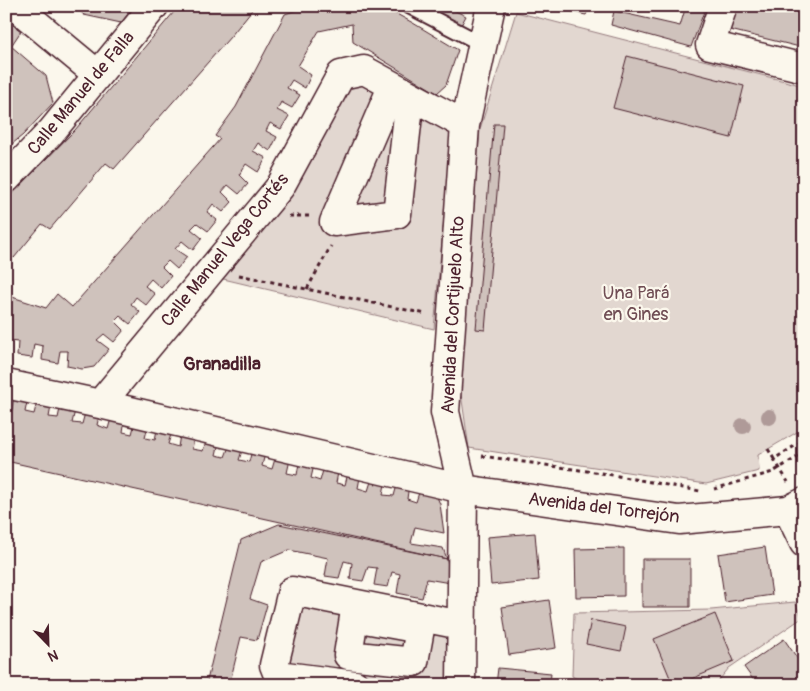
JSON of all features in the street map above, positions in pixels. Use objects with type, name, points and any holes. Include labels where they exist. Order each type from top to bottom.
[{"type":"street","points":[[15,6],[97,74]]},
{"type":"street","name":"Calle Manuel de Falla","points":[[6,179],[51,132],[154,6]]},
{"type":"street","name":"Avenida del Cortijuelo Alto","points":[[461,685],[463,489],[445,412],[465,125],[491,6]]},
{"type":"street","points":[[723,6],[710,44],[804,68]]},
{"type":"street","name":"Calle Manuel Vega Cortés","points":[[100,404],[280,187],[341,75],[364,70],[465,125]]},
{"type":"street","name":"Avenida del Torrejón","points":[[6,384],[100,404],[463,489],[679,520],[796,506]]},
{"type":"street","points":[[796,506],[804,543]]},
{"type":"street","points":[[355,685],[278,675],[274,665],[292,591],[461,625]]},
{"type":"lane","points":[[409,6],[482,44]]},
{"type":"path","points":[[267,204],[290,216],[318,216]]},
{"type":"path","points":[[307,289],[346,219]]},
{"type":"path","points":[[212,269],[451,320]]},
{"type":"path","points":[[768,449],[774,459],[804,440]]},
{"type":"path","points":[[454,453],[601,473],[706,492],[773,472],[804,453]]},
{"type":"green space","name":"Una Pará en Gines","points":[[516,12],[804,86],[804,428],[758,455],[759,471],[706,484],[469,448],[460,387],[480,129]]},
{"type":"green space","points":[[350,79],[452,127],[434,329],[215,277]]},
{"type":"green space","points":[[298,599],[461,632],[461,685],[446,685],[280,665]]},
{"type":"green space","points":[[795,602],[802,618],[729,668],[715,685],[587,685],[572,676],[574,613],[711,610]]},
{"type":"building","points":[[74,6],[134,6],[121,23],[84,15]]},
{"type":"building","points":[[179,6],[255,6],[114,169],[106,163],[50,229],[42,224],[14,258],[8,253],[6,255],[6,200],[75,130]]},
{"type":"building","points":[[308,6],[382,6],[413,23],[458,50],[446,85],[437,93],[353,42],[352,24],[319,31],[298,66],[311,75],[305,88],[292,80],[287,88],[300,95],[292,108],[281,102],[277,110],[289,116],[281,129],[270,123],[266,131],[277,137],[270,151],[258,143],[253,151],[266,158],[258,172],[246,164],[239,175],[248,184],[239,194],[228,185],[222,192],[232,202],[223,212],[213,204],[207,212],[217,220],[208,231],[197,223],[191,229],[202,238],[193,250],[182,241],[175,249],[187,257],[177,269],[168,261],[162,267],[171,276],[161,288],[151,279],[145,286],[155,294],[146,305],[136,297],[131,304],[140,312],[130,324],[120,316],[115,321],[124,330],[114,342],[104,334],[97,340],[109,349],[94,367],[82,369],[67,366],[68,351],[60,351],[58,363],[42,360],[43,346],[34,344],[32,358],[17,356],[18,342],[9,341],[6,353],[6,295],[46,308],[57,294],[72,307],[220,139],[215,136],[236,107],[285,14]]},
{"type":"building","points":[[427,6],[445,6],[466,16],[460,27],[425,11]]},
{"type":"building","points":[[547,6],[590,6],[586,15]]},
{"type":"building","points":[[686,6],[706,6],[691,47],[611,25],[614,11],[680,26]]},
{"type":"building","points":[[738,6],[804,7],[804,48],[730,30]]},
{"type":"building","points":[[6,20],[21,31],[11,46],[46,76],[53,103],[23,135],[6,149]]},
{"type":"building","points":[[627,56],[744,86],[731,138],[613,108]]},
{"type":"building","points":[[494,124],[503,124],[485,330],[476,329]]},
{"type":"building","points":[[14,395],[28,397],[25,412],[34,414],[38,398],[52,401],[49,417],[58,418],[61,404],[76,406],[72,423],[82,424],[86,409],[100,412],[97,425],[108,429],[112,415],[125,418],[123,432],[132,434],[136,419],[149,422],[145,438],[155,440],[158,424],[173,428],[168,444],[178,447],[181,429],[195,433],[192,449],[203,451],[208,435],[220,438],[216,455],[225,457],[231,441],[244,444],[239,460],[249,462],[253,446],[266,449],[262,466],[272,469],[277,452],[291,455],[287,473],[297,475],[300,457],[315,461],[311,478],[320,481],[325,463],[339,467],[336,483],[345,485],[349,469],[361,472],[358,488],[368,491],[373,475],[386,478],[383,495],[394,496],[398,481],[409,484],[407,499],[416,502],[421,486],[434,490],[440,504],[444,533],[415,527],[411,543],[443,548],[447,559],[6,461],[6,409],[12,410]]},
{"type":"building","points":[[279,524],[447,559],[450,583],[427,579],[422,598],[397,593],[400,574],[392,572],[388,587],[374,585],[377,568],[368,567],[363,581],[350,579],[352,563],[344,561],[339,578],[325,576],[328,558],[289,550],[261,562],[250,599],[267,605],[257,640],[241,637],[231,678],[239,685],[206,685],[241,540]]},
{"type":"building","points":[[535,533],[539,580],[491,585],[487,537]]},
{"type":"building","points":[[765,547],[772,595],[725,602],[718,554]]},
{"type":"building","points":[[624,548],[624,596],[576,597],[575,549]]},
{"type":"building","points":[[642,559],[690,559],[690,607],[642,607]]},
{"type":"building","points":[[549,600],[556,648],[509,655],[502,607]]},
{"type":"building","points":[[715,614],[734,661],[673,685],[654,639]]},
{"type":"building","points":[[591,620],[626,627],[621,651],[586,644]]},
{"type":"building","points":[[784,639],[804,668],[804,684],[757,685],[744,667]]},
{"type":"building","points":[[498,668],[551,673],[550,685],[496,685]]},
{"type":"district","name":"Granadilla","points":[[222,364]]}]
